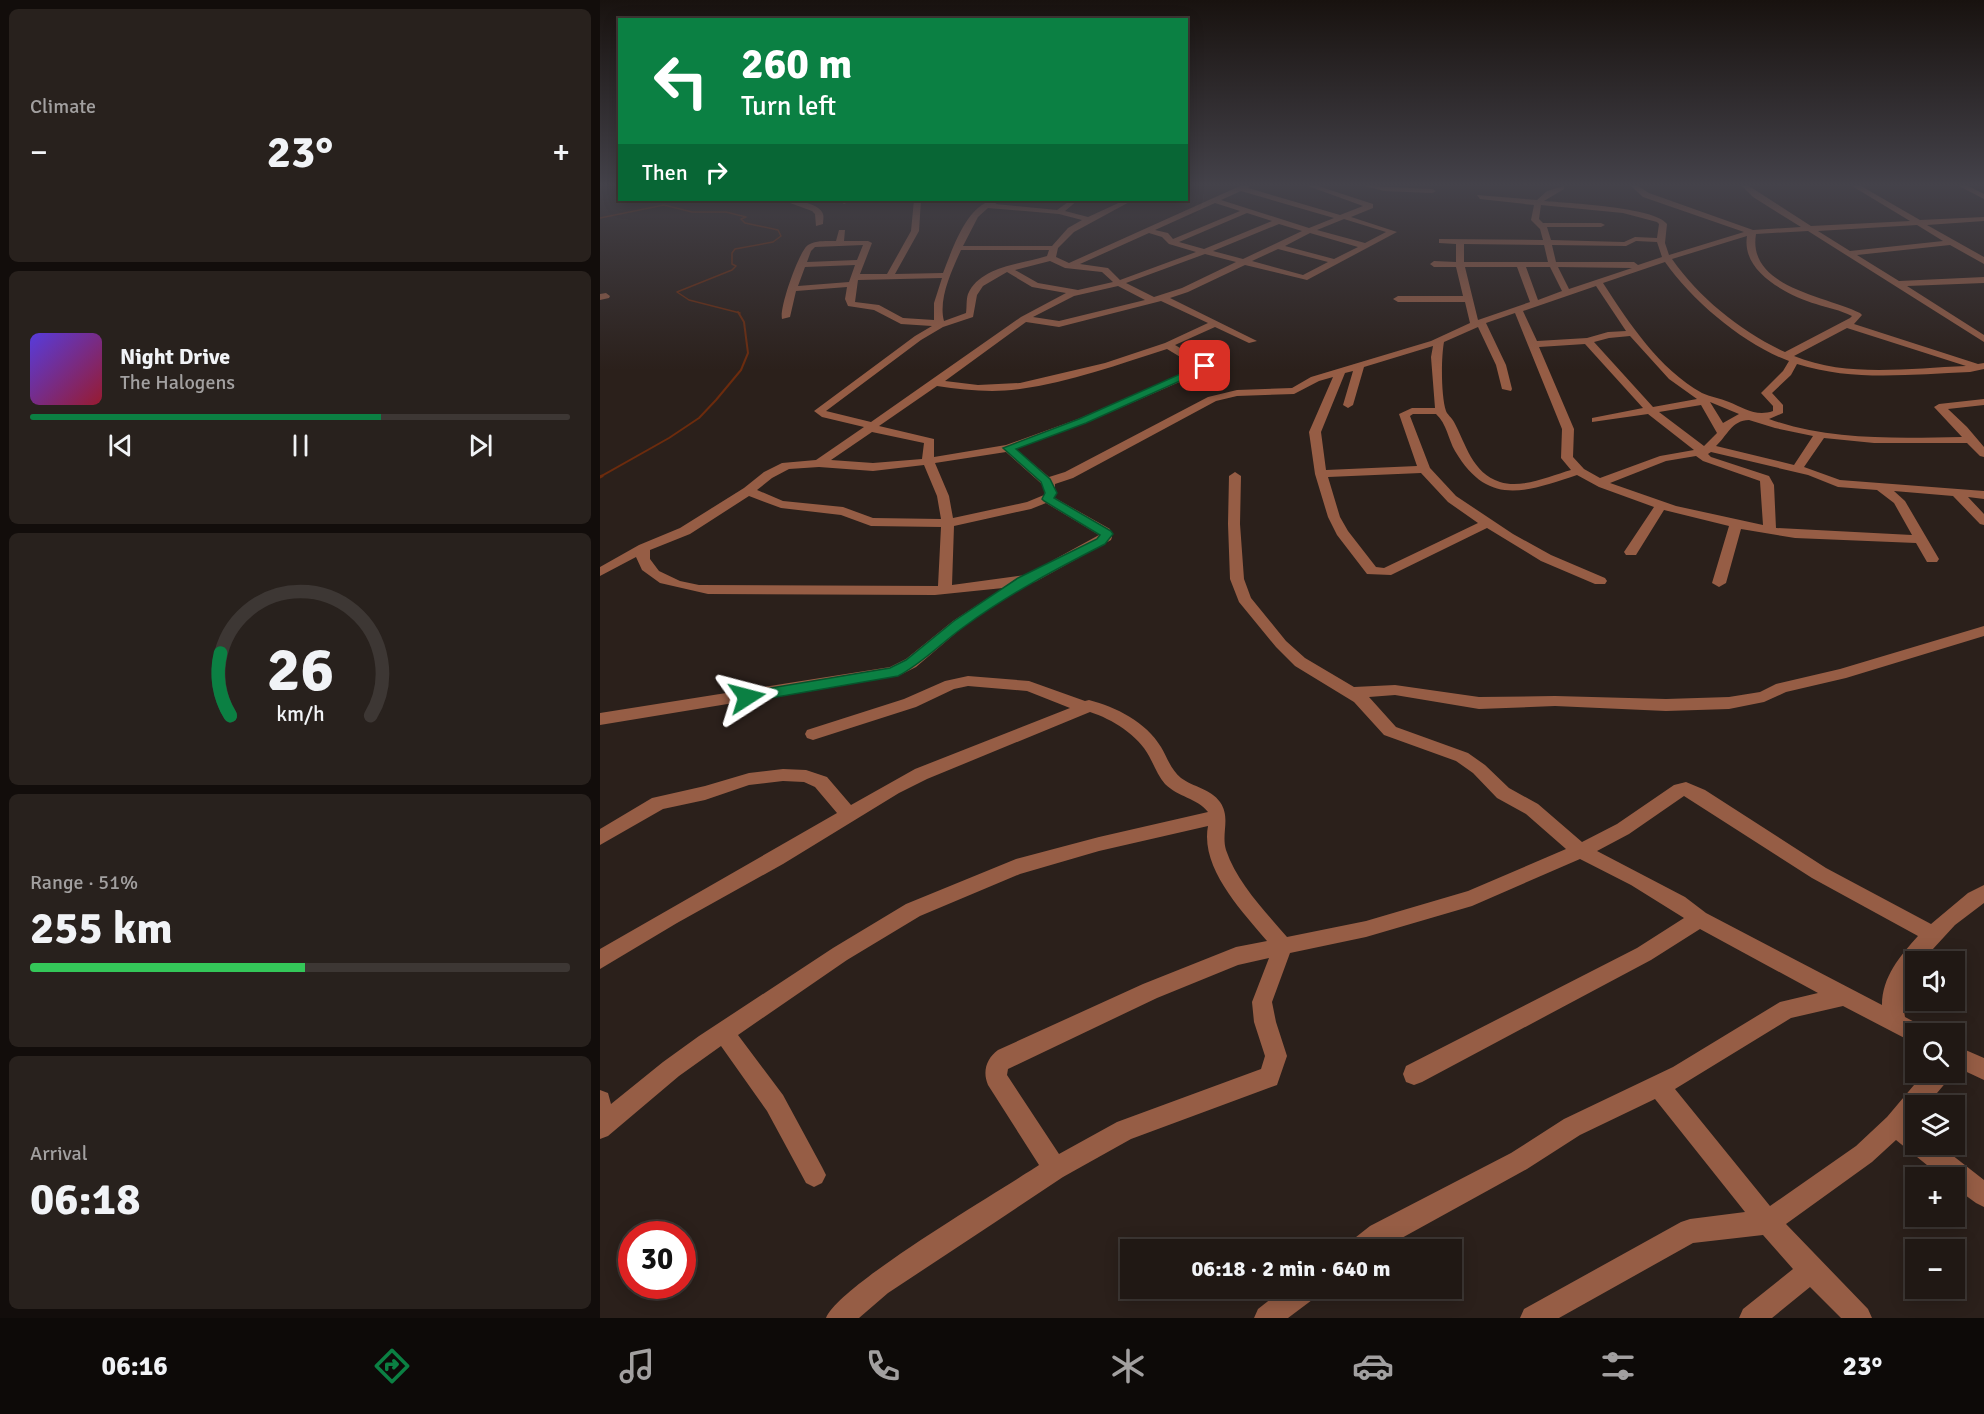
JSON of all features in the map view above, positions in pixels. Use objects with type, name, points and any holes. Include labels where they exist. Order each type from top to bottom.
[{"type":"street","points":[[785,317],[792,289],[810,248]]},
{"type":"street","points":[[867,248],[854,281],[849,300],[851,304],[876,307],[901,321],[939,324]]},
{"type":"street","points":[[890,275],[907,248]]},
{"type":"street","points":[[939,324],[940,298],[958,248],[1054,248],[1051,258]]},
{"type":"street","points":[[1070,266],[1110,248]]},
{"type":"street","points":[[1190,248],[1304,278],[1362,248]]},
{"type":"street","points":[[819,463],[1024,319],[1078,292],[1119,283],[1215,248]]},
{"type":"street","points":[[1024,319],[1059,324],[1159,299],[1185,290],[1274,248]]},
{"type":"street","points":[[1283,248],[1336,262]]},
{"type":"street","points":[[1460,248],[1460,265],[1469,299],[1478,323],[1501,365],[1508,389]]},
{"type":"street","points":[[1548,248],[1553,265],[1567,293]]},
{"type":"street","points":[[1663,248],[1668,258],[1697,293],[1745,334],[1789,360],[1828,370],[1865,374],[1977,367]]},
{"type":"street","points":[[1046,481],[1059,480],[1212,399],[1237,393],[1288,392],[1308,381],[1439,341],[1478,323],[1702,248]]},
{"type":"street","points":[[1750,248],[1761,269],[1775,280],[1803,296],[1857,315],[1789,360],[1787,373],[1766,393],[1778,405],[1778,413],[1735,418],[1701,455],[1755,474],[1767,482],[1770,529]]},
{"type":"street","points":[[1841,248],[1984,339]]},
{"type":"street","points":[[1852,254],[1906,248]]},
{"type":"street","points":[[1961,248],[1984,261]]},
{"type":"street","points":[[1640,256],[1646,265]]},
{"type":"street","points":[[1051,258],[1055,262],[1070,266],[1105,270],[1119,283],[1252,341]]},
{"type":"street","points":[[945,590],[948,523],[943,496],[929,462],[930,441],[826,415],[819,411],[902,348],[939,324],[970,315],[973,292],[993,275],[1051,258]]},
{"type":"street","points":[[802,265],[862,262]]},
{"type":"street","points":[[1434,264],[1646,265]]},
{"type":"street","points":[[1521,266],[1535,304]]},
{"type":"street","points":[[1009,270],[1035,285],[1078,292]]},
{"type":"street","points":[[792,289],[890,275],[948,275]]},
{"type":"street","points":[[1898,284],[1984,280]]},
{"type":"street","points":[[1599,282],[1632,333],[1677,379],[1702,399],[1723,430]]},
{"type":"street","points":[[1398,300],[1469,299]]},
{"type":"street","points":[[1518,310],[1568,429],[1568,458],[1579,471],[1661,505],[1736,524],[1796,534],[1919,539]]},
{"type":"street","points":[[936,383],[978,388],[1020,386],[1108,365],[1168,345],[1214,324]]},
{"type":"street","points":[[1845,324],[1977,367],[1984,378]]},
{"type":"street","points":[[1534,344],[1588,341],[1632,333]]},
{"type":"street","points":[[1439,341],[1436,357],[1440,412]]},
{"type":"street","points":[[1588,341],[1669,429],[1705,450],[1811,472],[1838,483],[1984,495]]},
{"type":"street","points":[[600,572],[644,548],[685,531],[780,468],[819,463],[873,467],[929,462],[1008,448],[1083,421],[1205,367],[1168,345]]},
{"type":"street","points":[[1347,405],[1360,365]]},
{"type":"street","points":[[1341,371],[1315,432],[1321,474],[1334,517],[1342,532],[1372,571],[1386,572],[1488,523]]},
{"type":"street","points":[[1596,420],[1651,412],[1702,399],[1715,400],[1746,415],[1777,425],[1820,435],[1901,441],[1970,440]]},
{"type":"street","points":[[1984,402],[1939,407],[1963,429],[1984,454]]},
{"type":"street","points":[[1579,471],[1517,488],[1505,488],[1494,484],[1470,463],[1457,444],[1448,418],[1440,412],[1412,411],[1404,414],[1424,469],[1452,499],[1546,558],[1600,581]]},
{"type":"street","points":[[1797,469],[1820,435]]},
{"type":"street","points":[[747,491],[781,504],[843,511],[870,522],[948,523],[1002,513],[1048,499],[1051,493],[1046,481],[1008,448]]},
{"type":"street","points":[[1601,482],[1664,458],[1705,450]]},
{"type":"street","points":[[1321,474],[1424,469]]},
{"type":"street","points":[[1236,476],[1234,558],[1237,579],[1244,598],[1281,644],[1300,662],[1370,707],[1390,730],[1400,736],[1462,757],[1479,769],[1503,793],[1532,809],[1580,851],[1638,879],[1678,903],[1699,919],[1905,1028]]},
{"type":"street","points":[[1882,488],[1899,501],[1932,559]]},
{"type":"street","points":[[1958,494],[1984,521]]},
{"type":"street","points":[[600,719],[893,672],[911,663],[958,624],[1023,581],[1101,542],[1107,536],[1105,532],[1048,499]]},
{"type":"street","points":[[1631,552],[1661,505]]},
{"type":"street","points":[[1719,583],[1736,524]]},
{"type":"street","points":[[644,548],[644,560],[653,572],[667,582],[690,588],[722,591],[945,590],[1023,581]]},
{"type":"street","points":[[1349,693],[1395,690],[1479,702],[1555,701],[1666,705],[1729,703],[1764,697],[1781,688],[1841,674],[1984,631]]},
{"type":"street","points":[[813,734],[910,703],[950,685],[968,681],[1029,686],[1084,707],[1094,707],[1138,731],[1154,749],[1171,780],[1208,800],[1214,807],[1218,817],[1216,848],[1224,866],[1255,914],[1283,946]]},
{"type":"street","points":[[600,960],[670,917],[777,859],[848,814],[921,774],[1084,707]]},
{"type":"street","points":[[600,838],[658,803],[705,793],[749,779],[783,775],[806,776],[821,782],[848,814]]},
{"type":"street","points":[[1055,1170],[996,1077],[996,1069],[1001,1060],[1190,974],[1236,956],[1366,929],[1472,898],[1580,851],[1623,829],[1674,794],[1686,789],[1775,843],[1819,873],[1934,935]]},
{"type":"street","points":[[600,1126],[723,1032],[840,954],[913,910],[1016,867],[1099,844],[1218,817]]},
{"type":"street","points":[[1896,1023],[1893,1010],[1896,980],[1934,935],[1972,898],[1984,893]]},
{"type":"street","points":[[1414,1074],[1644,954],[1699,919]]},
{"type":"street","points":[[839,1318],[879,1284],[1055,1170],[1125,1130],[1269,1077],[1275,1056],[1262,1002],[1283,946]]},
{"type":"street","points":[[1374,1239],[1519,1161],[1572,1127],[1681,1076],[1787,1009],[1846,996]]},
{"type":"street","points":[[723,1032],[775,1103],[814,1174]]},
{"type":"street","points":[[1965,1060],[1984,1069]]},
{"type":"street","points":[[1533,1318],[1690,1231],[1768,1222],[1864,1154],[1895,1125],[1931,1083]]},
{"type":"street","points":[[1658,1085],[1768,1222],[1811,1270],[1859,1318]]},
{"type":"street","points":[[600,1101],[600,1126]]},
{"type":"street","points":[[1895,1125],[1905,1133]]},
{"type":"street","points":[[1933,1155],[1984,1195]]},
{"type":"street","points":[[1752,1318],[1811,1270]]},
{"type":"street","points":[[1266,1318],[1292,1299]]},
{"type":"waterway","points":[[738,313],[689,300],[677,292],[732,270],[736,266],[732,264],[732,253],[735,249],[743,248]]},
{"type":"waterway","points":[[602,476],[600,477],[669,438],[699,418],[716,400],[741,370],[748,353],[744,322],[738,313]]},
{"type":"route","points":[[747,697],[893,672],[911,663],[958,624],[1023,581],[1101,542],[1107,534],[1048,499],[1051,493],[1050,485],[1008,448],[1083,421],[1205,366]]}]
